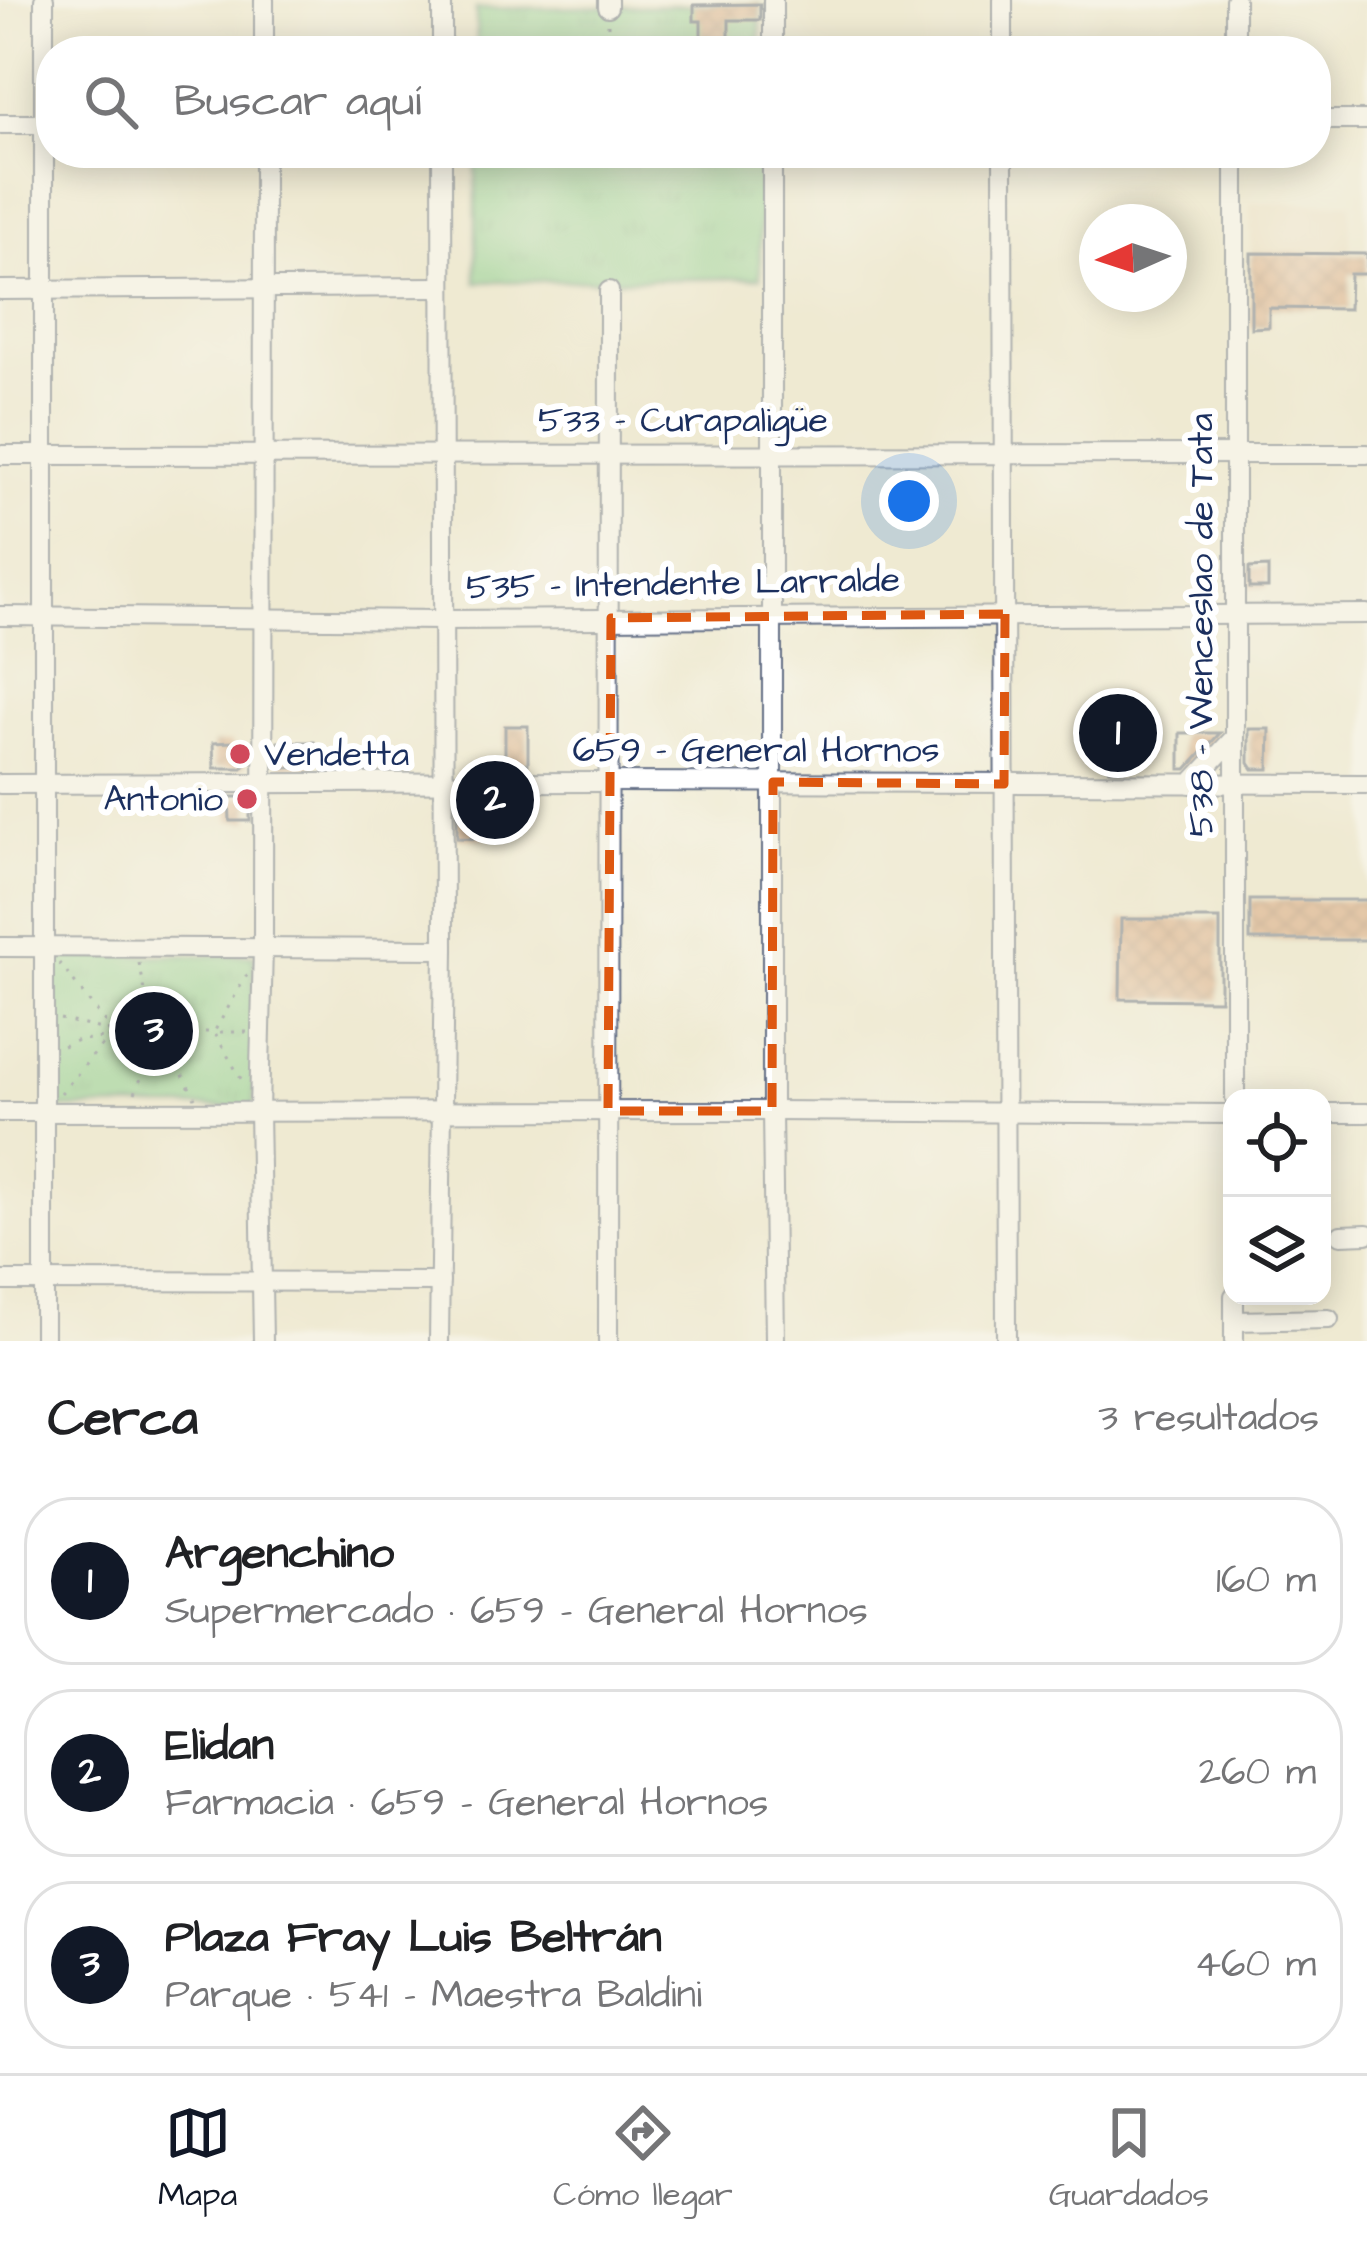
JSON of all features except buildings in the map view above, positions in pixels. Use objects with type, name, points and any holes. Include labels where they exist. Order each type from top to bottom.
[{"type":"street","points":[[44,0],[45,36]]},
{"type":"street","points":[[264,0],[264,36]]},
{"type":"street","points":[[442,0],[442,36]]},
{"type":"street","points":[[773,0],[773,36]]},
{"type":"street","points":[[1003,0],[1003,36]]},
{"type":"street","points":[[1235,0],[1235,36]]},
{"type":"street","points":[[1331,119],[1367,120]]},
{"type":"street","points":[[0,124],[36,124]]},
{"type":"street","points":[[44,1341],[47,168]]},
{"type":"street","points":[[263,1341],[264,168]]},
{"type":"street","points":[[440,1341],[442,168]]},
{"type":"street","points":[[772,168],[775,1341]]},
{"type":"street","points":[[1003,168],[1006,1341]]},
{"type":"street","name":"538 - Wenceslao de Tata","points":[[1234,168],[1234,1089]]},
{"type":"street","points":[[0,290],[441,287]]},
{"type":"street","points":[[608,1341],[609,290]]},
{"type":"street","name":"533 - Curapaligüe","points":[[0,455],[1367,454]]},
{"type":"street","name":"535 - Intendente Larralde","points":[[0,616],[443,620],[1367,614]]},
{"type":"street","points":[[1190,784],[1234,738]]},
{"type":"street","name":"659 - General Hornos","points":[[0,784],[1367,784]]},
{"type":"street","points":[[0,947],[444,949]]},
{"type":"street","points":[[0,1112],[1223,1114]]},
{"type":"street","points":[[1331,1113],[1367,1113]]},
{"type":"street","points":[[1340,1235],[1367,1234]]},
{"type":"street","points":[[0,1281],[440,1282]]},
{"type":"street","points":[[1234,1331],[1329,1319]]},
{"type":"path","points":[[608,3],[608,36]]},
{"type":"path","points":[[135,946],[152,1020]]},
{"type":"path","points":[[46,947],[111,1035]]},
{"type":"path","points":[[214,1031],[263,947]]},
{"type":"path","points":[[44,1016],[111,1035]]},
{"type":"path","points":[[154,1045],[147,1041],[145,1025],[152,1020],[164,1022],[169,1032]]},
{"type":"path","points":[[214,1031],[260,1112]]},
{"type":"path","points":[[44,1053],[78,1040],[143,1032]]},
{"type":"path","points":[[169,1032],[261,1032]]},
{"type":"path","points":[[128,1111],[154,1045],[165,1041],[169,1032]]},
{"type":"path","points":[[45,1112],[111,1035]]},
{"type":"path","points":[[165,1041],[202,1112]]},
{"type":"highlighted area","points":[[1005,614],[1004,784],[773,782],[772,1111],[608,1111],[611,618]]},
{"type":"shaded area","points":[[1251,203],[1350,203],[1350,254],[1251,253]]},
{"type":"green space","points":[[760,4],[760,36],[477,36],[476,9]]},
{"type":"green space","points":[[476,168],[760,168],[760,278],[476,282]]},
{"type":"green space","points":[[254,955],[254,1107],[54,1108],[53,956]]},
{"type":"place","name":"Argenchino","points":[[1118,733]]},
{"type":"place","name":"Vendetta","points":[[240,754]]},
{"type":"place","name":"Antonio","points":[[247,799]]},
{"type":"place","name":"Elidan","points":[[495,800]]},
{"type":"place","name":"Plaza Fray Luis Beltrán","points":[[154,1031]]}]
